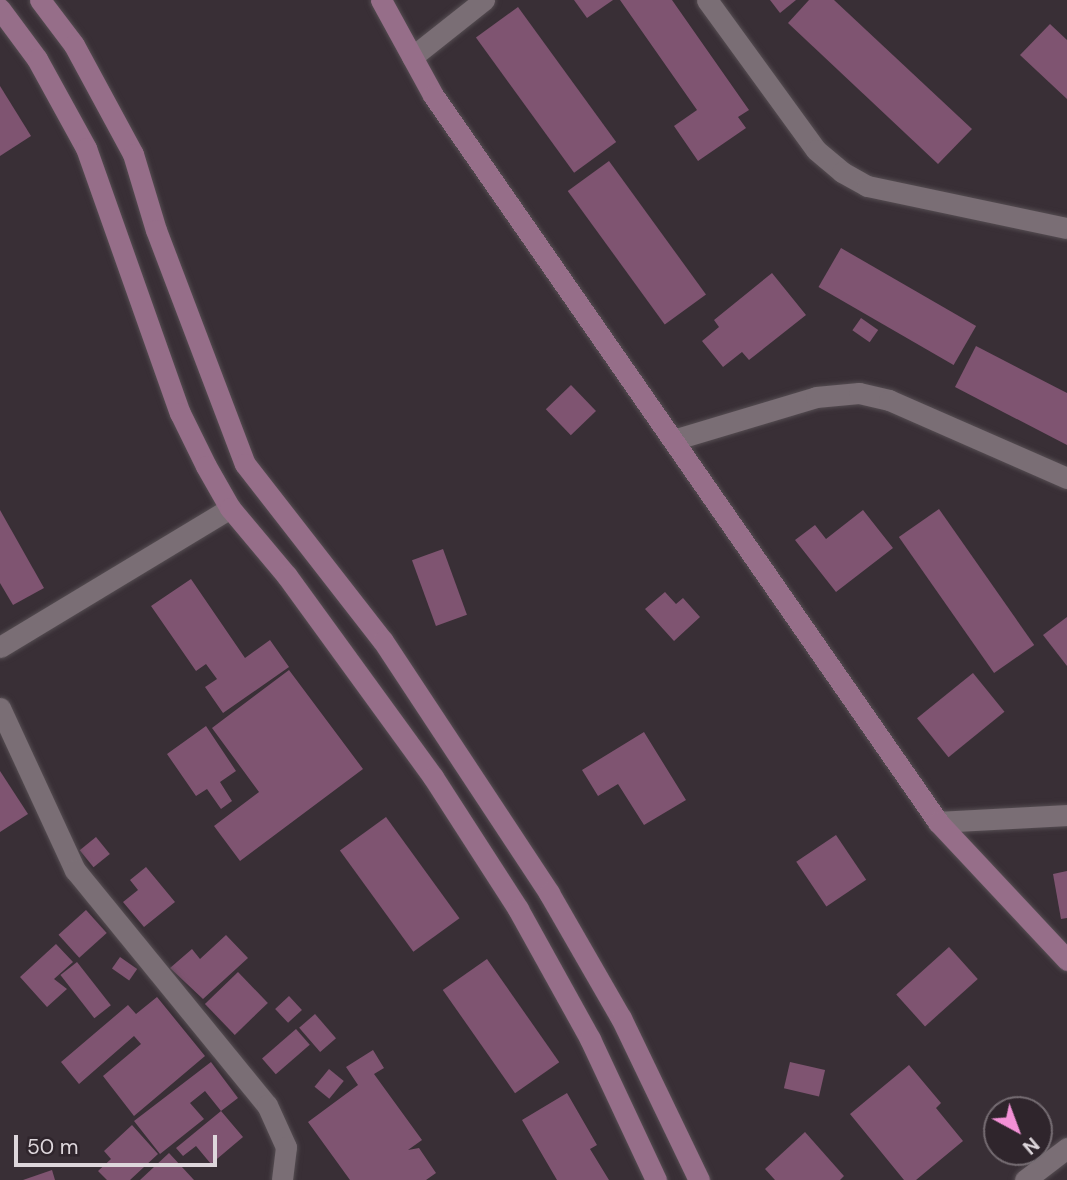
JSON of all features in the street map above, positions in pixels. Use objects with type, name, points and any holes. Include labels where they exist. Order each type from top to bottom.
[{"type":"street","points":[[40,0],[74,45],[133,154],[156,230],[245,464],[383,641],[549,893],[621,1018],[699,1180]]},
{"type":"street","points":[[381,0],[433,94],[938,822],[1060,942],[1067,960]]},
{"type":"street","points":[[412,57],[484,0]]},
{"type":"street","points":[[707,0],[816,150],[842,172],[867,186],[1067,228]]},
{"type":"street","points":[[0,9],[37,59],[86,148],[180,413],[230,508],[358,672],[518,908],[590,1039],[656,1180]]},
{"type":"street","points":[[673,440],[816,397],[859,393],[890,400],[1067,478]]},
{"type":"street","points":[[0,647],[230,508]]},
{"type":"street","points":[[0,708],[75,870],[267,1105],[286,1147],[282,1180]]},
{"type":"street","points":[[938,822],[1067,815]]},
{"type":"street","points":[[1025,1180],[1067,1148]]},
{"type":"building","points":[[574,0],[613,0],[587,18]]},
{"type":"building","points":[[620,0],[672,0],[749,110],[738,117],[746,128],[698,161],[674,126],[697,110]]},
{"type":"building","points":[[770,0],[796,0],[780,13]]},
{"type":"building","points":[[809,0],[834,0],[972,129],[938,164],[788,23]]},
{"type":"building","points":[[518,7],[616,142],[574,173],[476,38]]},
{"type":"building","points":[[1050,24],[1067,40],[1067,99],[1020,55]]},
{"type":"building","points":[[0,86],[31,136],[0,156]]},
{"type":"building","points":[[609,161],[706,294],[665,324],[568,191]]},
{"type":"building","points":[[841,248],[976,326],[954,365],[818,287]]},
{"type":"building","points":[[772,273],[806,315],[749,360],[742,352],[723,367],[702,341],[719,327],[714,320]]},
{"type":"building","points":[[861,318],[878,330],[870,342],[852,330]]},
{"type":"building","points":[[976,346],[1067,393],[1067,445],[955,387]]},
{"type":"building","points":[[571,385],[596,411],[571,435],[546,409]]},
{"type":"building","points":[[939,509],[1034,645],[994,673],[899,537]]},
{"type":"building","points":[[0,510],[44,588],[13,605],[0,583]]},
{"type":"building","points":[[863,510],[893,548],[836,592],[795,540],[815,525],[826,539]]},
{"type":"building","points":[[443,549],[467,615],[436,626],[412,560]]},
{"type":"building","points":[[191,579],[245,658],[270,640],[289,667],[223,713],[205,687],[217,679],[206,664],[196,671],[151,606]]},
{"type":"building","points":[[665,592],[676,604],[683,598],[700,617],[674,641],[645,609]]},
{"type":"building","points":[[1067,617],[1067,666],[1043,635]]},
{"type":"building","points":[[289,670],[363,769],[240,861],[214,826],[259,792],[212,728]]},
{"type":"building","points":[[973,673],[1004,712],[949,757],[917,718]]},
{"type":"building","points":[[206,726],[236,771],[220,782],[232,801],[221,809],[207,789],[196,796],[167,754]]},
{"type":"building","points":[[644,732],[686,800],[644,825],[618,784],[598,796],[582,770]]},
{"type":"building","points":[[0,771],[28,814],[0,832]]},
{"type":"building","points":[[386,817],[459,918],[413,952],[340,851]]},
{"type":"building","points":[[836,835],[866,880],[826,907],[796,862]]},
{"type":"building","points":[[96,837],[110,854],[94,867],[80,850]]},
{"type":"building","points":[[146,867],[175,902],[144,927],[123,902],[138,890],[130,880]]},
{"type":"building","points":[[1067,871],[1067,918],[1061,919],[1053,874]]},
{"type":"building","points":[[86,910],[107,933],[79,958],[59,935]]},
{"type":"building","points":[[226,935],[248,958],[203,999],[170,968],[192,949],[200,959]]},
{"type":"building","points":[[56,944],[73,962],[54,979],[67,989],[47,1007],[20,977]]},
{"type":"building","points":[[949,947],[978,979],[925,1026],[896,995]]},
{"type":"building","points":[[120,957],[137,969],[129,981],[112,968]]},
{"type":"building","points":[[487,959],[559,1062],[515,1093],[443,990]]},
{"type":"building","points":[[77,962],[111,1005],[94,1018],[60,975]]},
{"type":"building","points":[[238,972],[268,1003],[235,1035],[205,1004]]},
{"type":"building","points":[[289,996],[302,1010],[288,1023],[275,1009]]},
{"type":"building","points":[[157,997],[205,1056],[134,1116],[103,1076],[141,1044],[134,1036],[79,1084],[61,1062],[128,1005],[136,1014]]},
{"type":"building","points":[[315,1014],[336,1038],[320,1052],[299,1028]]},
{"type":"building","points":[[296,1029],[310,1045],[276,1074],[262,1059]]},
{"type":"building","points":[[373,1050],[384,1068],[374,1074],[422,1140],[408,1150],[419,1148],[436,1173],[426,1180],[350,1180],[308,1122],[358,1085],[346,1067]]},
{"type":"building","points":[[211,1062],[238,1098],[221,1111],[205,1091],[190,1103],[204,1119],[160,1154],[134,1121]]},
{"type":"building","points":[[790,1062],[825,1070],[819,1096],[784,1088]]},
{"type":"building","points":[[909,1065],[941,1103],[936,1108],[963,1141],[916,1180],[904,1180],[850,1114]]},
{"type":"building","points":[[329,1069],[344,1081],[329,1099],[315,1087]]},
{"type":"building","points":[[567,1093],[597,1145],[590,1149],[609,1180],[557,1180],[522,1120]]},
{"type":"building","points":[[221,1111],[243,1137],[211,1164],[196,1146],[183,1156],[176,1148]]},
{"type":"building","points":[[132,1125],[158,1154],[130,1180],[107,1180],[98,1171],[111,1159],[104,1151]]},
{"type":"building","points":[[805,1132],[844,1176],[840,1180],[775,1180],[765,1169]]},
{"type":"building","points":[[169,1153],[194,1180],[140,1180]]},
{"type":"building","points":[[52,1170],[55,1180],[23,1180]]}]
